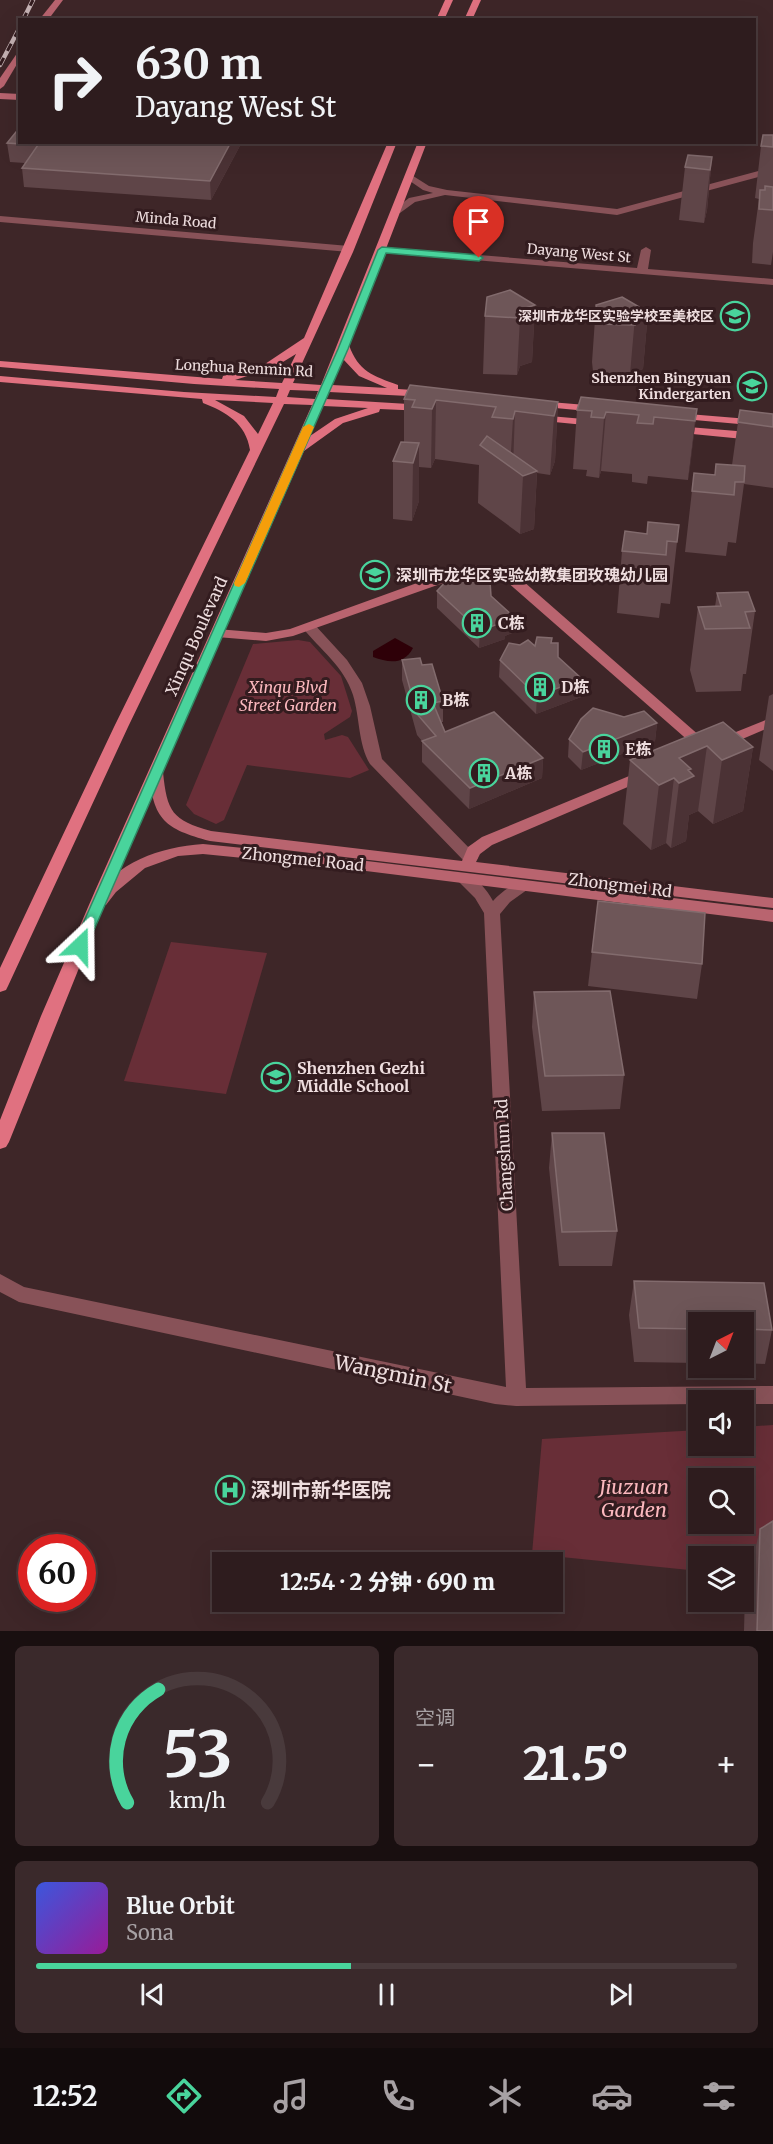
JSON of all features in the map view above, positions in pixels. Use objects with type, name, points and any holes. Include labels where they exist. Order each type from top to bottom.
[{"type":"main road","points":[[441,18],[449,0]]},
{"type":"main road","points":[[469,18],[477,0]]},
{"type":"main road","name":"Xinqu Boulevard","points":[[0,986],[74,824],[286,387],[349,249],[392,144]]},
{"type":"main road","name":"Xinqu Boulevard","points":[[0,1142],[99,903],[345,346],[422,144]]},
{"type":"main road","points":[[194,381],[230,378],[262,369],[287,356],[308,337]]},
{"type":"main road","points":[[345,346],[348,359],[363,373],[389,385],[421,394]]},
{"type":"main road","name":"Longhua Renmin Rd","points":[[0,364],[194,381],[444,396]]},
{"type":"main road","name":"Longhua Renmin Rd","points":[[0,379],[184,395],[435,409]]},
{"type":"main road","points":[[184,395],[216,404],[232,412],[251,431],[256,451]]},
{"type":"main road","points":[[528,403],[611,410]]},
{"type":"main road","points":[[297,454],[328,428],[348,417],[379,409],[411,407]]},
{"type":"main road","points":[[659,414],[773,424]]},
{"type":"main road","points":[[528,417],[610,424]]},
{"type":"main road","points":[[668,429],[773,438]]},
{"type":"street","points":[[46,18],[59,0]]},
{"type":"street","points":[[0,86],[18,54]]},
{"type":"street","points":[[0,96],[18,97]]},
{"type":"street","points":[[410,177],[426,188],[447,194],[617,212],[773,170]]},
{"type":"street","points":[[397,211],[407,202],[418,198],[447,194]]},
{"type":"street","name":"Minda Road","points":[[0,219],[349,249]]},
{"type":"street","name":"Dayang West St","points":[[382,250],[773,282]]},
{"type":"street","points":[[642,271],[646,250]]},
{"type":"street","points":[[217,633],[266,637],[309,627],[458,573],[496,570],[510,577],[707,749]]},
{"type":"street","points":[[309,627],[350,672],[363,703],[370,749],[375,760],[467,868],[492,913],[504,898],[524,887]]},
{"type":"street","points":[[687,758],[773,721]]},
{"type":"street","points":[[467,868],[473,851],[487,841],[656,771]]},
{"type":"street","name":"Zhongmei Road","points":[[156,772],[161,809],[180,825],[210,836],[467,868],[524,887]]},
{"type":"street","name":"Zhongmei Road","points":[[99,903],[111,888],[140,864],[162,855],[189,850],[218,850],[342,863],[467,868]]},
{"type":"street","name":"Zhongmei Rd","points":[[467,868],[773,903]]},
{"type":"street","name":"Zhongmei Rd","points":[[524,887],[773,916]]},
{"type":"street","name":"Changshun Rd","points":[[492,913],[516,1397]]},
{"type":"street","points":[[0,1282],[19,1294]]},
{"type":"street","points":[[0,1300],[19,1294]]},
{"type":"street","name":"Wangmin St","points":[[19,1294],[473,1392],[516,1397],[773,1395]]},
{"type":"green space","name":"Xinqu Blvd Street Garden","points":[[298,640],[310,642],[341,676],[352,711],[350,717],[324,734],[325,740],[342,735],[348,737],[369,770],[350,778],[247,765],[224,820],[216,824],[194,814],[186,805],[253,644]]},
{"type":"green space","points":[[171,942],[267,953],[226,1094],[124,1081]]},
{"type":"green space","name":"Jiuzuan Garden","points":[[773,1425],[773,1579],[754,1577],[754,1546],[688,1546],[688,1570],[563,1557],[563,1552],[532,1552],[542,1439],[688,1431],[688,1456],[754,1456],[754,1426]]},
{"type":"shaded area","points":[[395,638],[413,648],[409,654],[396,661],[385,661],[373,657],[373,651]]},
{"type":"building","points":[[18,129],[18,144],[7,143]]},
{"type":"building","points":[[763,135],[773,135],[773,147],[761,146]]},
{"type":"building","points":[[22,144],[230,144],[210,181],[22,168],[38,145]]},
{"type":"building","points":[[688,155],[712,157],[710,170],[685,167]]},
{"type":"building","points":[[765,186],[773,187],[773,210],[759,209],[760,190],[765,190]]},
{"type":"building","points":[[510,290],[535,305],[522,309],[520,318],[485,316],[487,297]]},
{"type":"building","points":[[622,297],[648,312],[635,317],[635,325],[598,324],[596,305]]},
{"type":"building","points":[[410,385],[558,402],[554,416],[515,411],[513,419],[492,417],[496,407],[436,400],[432,409],[412,407],[415,400],[404,399]]},
{"type":"building","points":[[581,397],[697,409],[695,421],[654,417],[653,424],[637,423],[639,415],[606,412],[604,418],[591,417],[592,411],[577,410]]},
{"type":"building","points":[[740,410],[773,414],[773,427],[738,422]]},
{"type":"building","points":[[487,436],[537,471],[523,476],[480,445]]},
{"type":"building","points":[[401,442],[419,443],[413,463],[393,461]]},
{"type":"building","points":[[716,464],[745,466],[744,482],[735,482],[734,495],[692,491],[694,473],[715,475]]},
{"type":"building","points":[[648,522],[679,525],[677,542],[667,541],[666,555],[622,551],[625,531],[647,534]]},
{"type":"building","points":[[477,575],[490,581],[491,596],[513,616],[480,631],[437,591],[451,576]]},
{"type":"building","points":[[748,592],[755,611],[745,612],[750,628],[705,629],[698,607],[721,606],[717,593]]},
{"type":"building","points":[[537,637],[552,638],[551,643],[558,643],[558,657],[582,679],[537,696],[500,660],[509,643],[520,645],[528,640],[535,646]]},
{"type":"building","points":[[420,658],[422,665],[432,664],[443,701],[433,703],[445,732],[494,712],[543,758],[470,788],[422,741],[436,736],[417,714],[402,660]]},
{"type":"building","points":[[593,708],[624,717],[644,711],[657,723],[583,752],[569,739],[581,719]]},
{"type":"building","points":[[723,722],[753,747],[722,760],[707,746],[679,758],[691,769],[688,770],[694,776],[679,783],[674,778],[659,785],[630,760]]},
{"type":"building","points":[[598,901],[705,913],[702,964],[592,952]]},
{"type":"building","points":[[610,991],[624,1075],[545,1076],[534,992]]},
{"type":"building","points":[[552,1133],[604,1133],[617,1231],[562,1232]]},
{"type":"building","points":[[634,1281],[764,1283],[772,1330],[754,1329],[754,1312],[688,1312],[688,1329],[639,1328]]},
{"type":"building","points":[[773,1521],[773,1631],[757,1631],[760,1529]]},
{"type":"railway","points":[[24,18],[33,0]]},
{"type":"railway","points":[[0,65],[18,31]]},
{"type":"slow traffic","points":[[239,583],[309,427]]},
{"type":"place","name":"深圳市龙华区实验学校至美校区","points":[[735,316]]},
{"type":"place","name":"Shenzhen Bingyuan Kindergarten","points":[[752,386]]},
{"type":"place","name":"深圳市龙华区实验幼教集团玫瑰幼儿园","points":[[375,575]]},
{"type":"place","name":"C栋","points":[[477,623]]},
{"type":"place","name":"D栋","points":[[540,687]]},
{"type":"place","name":"B栋","points":[[421,700]]},
{"type":"place","name":"E栋","points":[[604,749]]},
{"type":"place","name":"A栋","points":[[484,773]]},
{"type":"place","name":"Shenzhen Gezhi Middle School","points":[[276,1077]]},
{"type":"place","name":"深圳市新华医院","points":[[230,1490]]},
{"type":"route","points":[[80,946],[343,349],[382,250],[479,258]]}]
